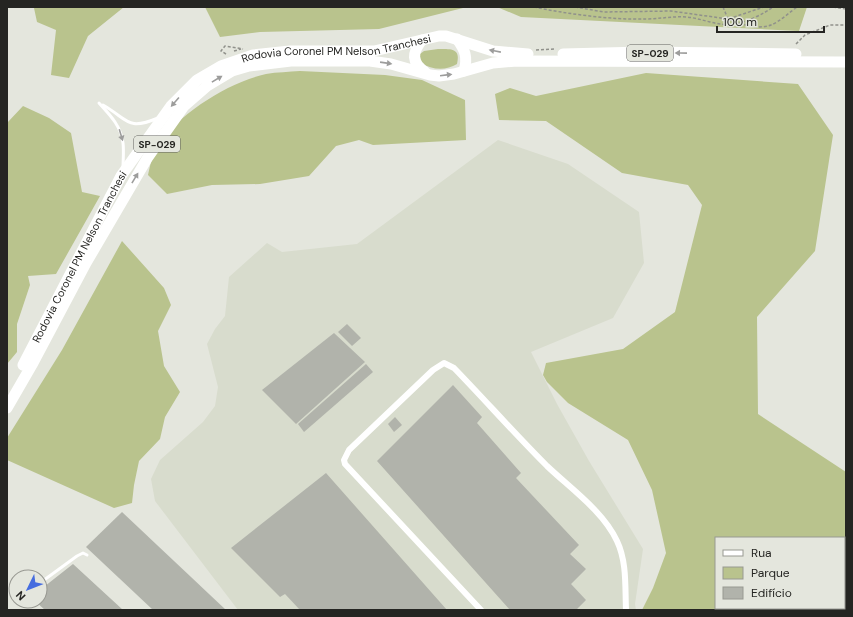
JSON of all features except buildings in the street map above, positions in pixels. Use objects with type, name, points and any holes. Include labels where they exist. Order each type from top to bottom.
[{"type":"highway","name":"Rodovia Coronel PM Nelson Tranchesi","points":[[7,393],[25,362],[123,173],[164,116],[183,93],[197,80],[221,66],[253,55],[290,51],[364,52],[439,36],[457,39],[493,51],[520,54],[644,52],[846,55]]},
{"type":"highway","points":[[457,39],[465,49],[466,63],[464,71]]},
{"type":"highway","points":[[422,40],[415,48],[415,61],[419,68],[428,74]]},
{"type":"highway","name":"Rodovia Coronel PM Nelson Tranchesi","points":[[7,408],[40,350],[86,263],[148,157],[184,106],[207,86],[232,71],[255,65],[291,61],[370,61],[391,64],[428,74],[446,75],[493,64],[517,61],[846,62]]},
{"type":"street","points":[[481,610],[390,514],[345,464],[344,460],[349,450],[433,370],[444,363],[454,368],[547,466],[593,508],[606,524],[617,540],[623,558],[626,610]]},
{"type":"lane","points":[[123,173],[123,143],[119,128],[114,119],[99,103],[131,124],[144,124],[164,116]]},
{"type":"lane","points":[[48,577],[77,556],[83,553],[86,555]]},
{"type":"path","points":[[534,7],[608,17],[646,19],[676,17],[715,23],[735,24],[768,12],[773,7]]},
{"type":"path","points":[[575,7],[604,12],[671,11],[728,19],[749,26],[772,25],[797,7]]},
{"type":"path","points":[[723,7],[728,19]]},
{"type":"path","points":[[728,19],[764,7]]},
{"type":"path","points":[[833,7],[846,9]]},
{"type":"path","points":[[794,47],[805,35],[830,25],[846,25]]},
{"type":"path","points":[[226,54],[222,51],[225,46],[248,48]]},
{"type":"path","points":[[233,51],[241,48]]},
{"type":"path","points":[[536,50],[558,49]]},
{"type":"shaded area","points":[[498,140],[568,164],[639,212],[644,263],[613,318],[531,352],[557,404],[589,461],[643,549],[635,604],[636,610],[238,610],[155,501],[151,479],[160,460],[203,422],[215,406],[218,387],[207,344],[215,329],[225,316],[229,277],[267,243],[282,252],[357,244]]},
{"type":"green space","points":[[35,7],[124,7],[88,36],[69,78],[51,75],[56,30],[37,22]]},
{"type":"green space","points":[[205,7],[467,7],[379,29],[260,32],[220,37]]},
{"type":"green space","points":[[497,7],[807,7],[799,31],[521,17]]},
{"type":"green space","points":[[438,49],[454,50],[458,55],[457,64],[448,68],[439,69],[421,63],[420,54],[424,51]]},
{"type":"green space","points":[[300,71],[385,75],[422,80],[465,100],[466,140],[373,145],[359,140],[336,146],[309,176],[260,184],[212,185],[167,194],[148,175],[152,157],[157,146],[178,122],[191,111],[220,92],[251,78],[270,73]]},
{"type":"green space","points":[[646,73],[798,84],[833,135],[815,251],[757,317],[758,414],[846,472],[846,610],[642,610],[653,588],[666,553],[652,490],[628,440],[568,403],[547,382],[543,375],[546,363],[623,349],[675,312],[702,205],[688,185],[622,173],[546,121],[499,120],[495,94],[510,88],[536,96]]},
{"type":"green space","points":[[23,106],[49,118],[71,133],[82,192],[100,196],[56,274],[28,276],[30,285],[17,324],[17,352],[7,364],[7,123]]},
{"type":"green space","points":[[122,241],[164,288],[171,305],[158,331],[164,366],[180,392],[165,417],[160,439],[139,461],[132,503],[114,508],[7,460],[7,438],[62,350]]}]
